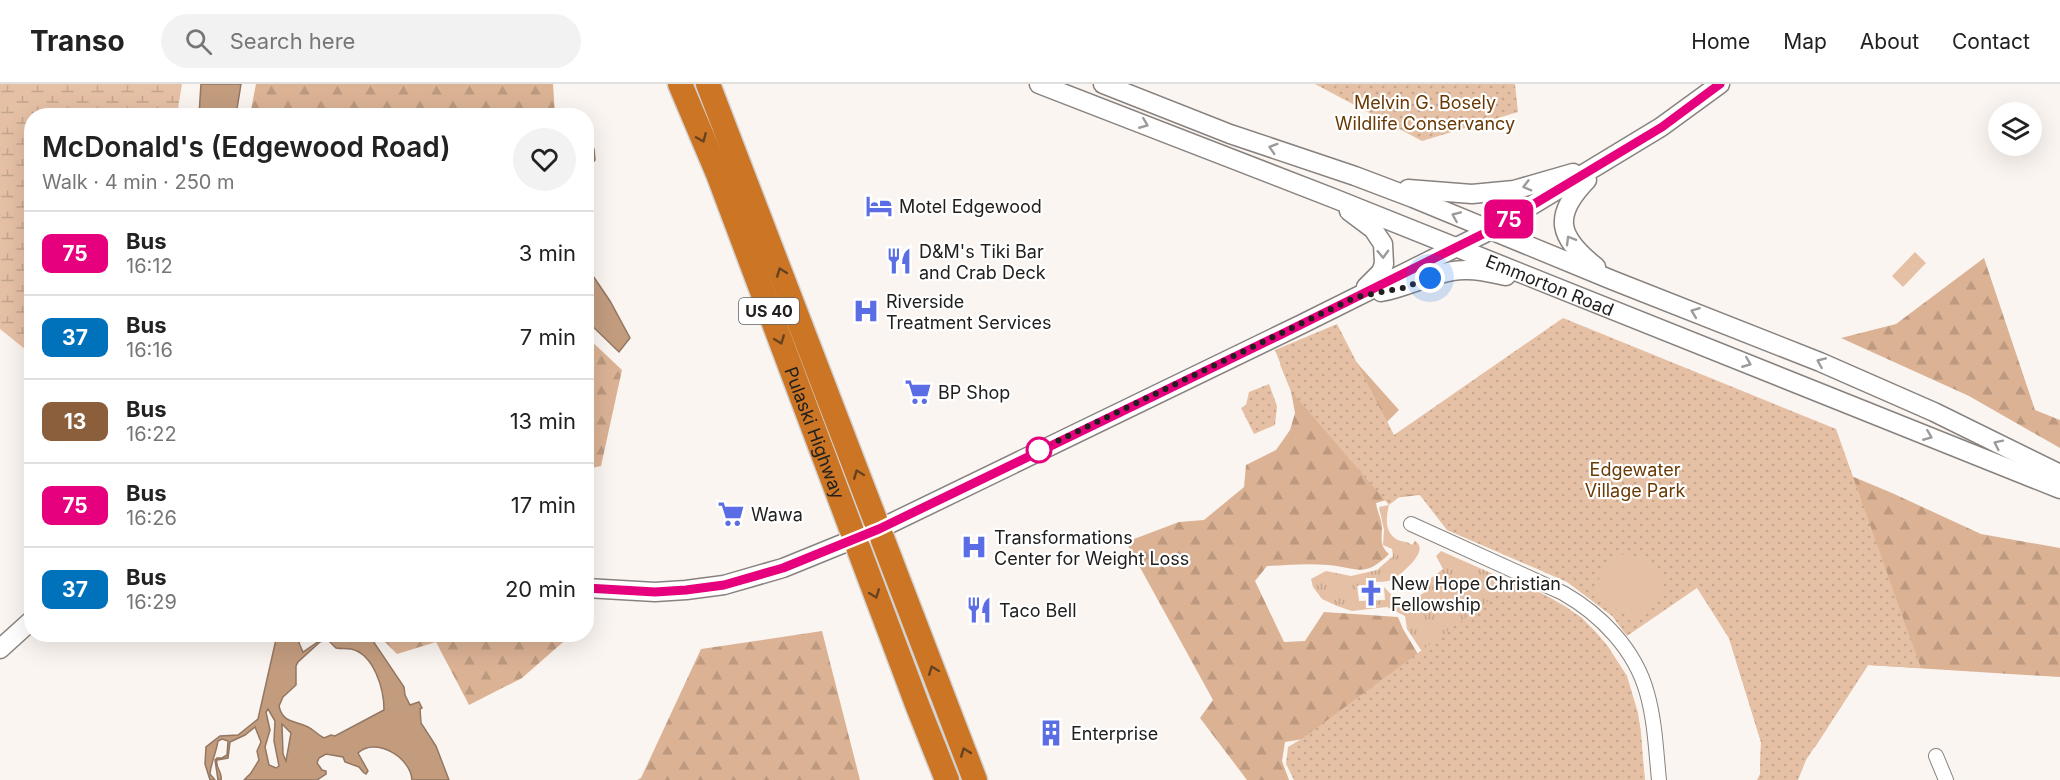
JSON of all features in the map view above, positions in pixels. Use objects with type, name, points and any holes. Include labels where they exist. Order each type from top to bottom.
[{"type":"highway","name":"Pulaski Highway","points":[[680,84],[717,174],[947,780]]},
{"type":"highway","name":"Pulaski Highway","points":[[708,84],[975,780]]},
{"type":"main road","name":"Emmorton Road","points":[[1039,84],[1555,286],[2060,489]]},
{"type":"main road","name":"Emmorton Road","points":[[1103,84],[1230,134],[1355,176],[1820,362],[1934,412],[2060,474]]},
{"type":"main road","points":[[594,588],[655,592],[724,585],[783,568],[879,529],[1457,248],[1662,127],[1720,84]]},
{"type":"main road","points":[[1355,176],[1402,188],[1472,194],[1514,190],[1603,163]]},
{"type":"main road","points":[[1603,163],[1572,195],[1564,218],[1564,230],[1567,238],[1581,255],[1612,280]]},
{"type":"main road","points":[[1333,198],[1373,229],[1383,244],[1384,264],[1381,272],[1356,297]]},
{"type":"main road","points":[[1356,297],[1403,288],[1441,274],[1466,270],[1555,286]]},
{"type":"main road","points":[[0,649],[24,627]]},
{"type":"street","points":[[1411,524],[1563,593],[1582,604],[1603,621],[1634,663],[1647,691],[1653,721],[1659,780]]},
{"type":"street","points":[[1936,756],[1946,780]]},
{"type":"green space","points":[[0,84],[182,84],[178,108],[24,108],[24,348],[0,329]]},
{"type":"green space","points":[[256,84],[553,84],[555,108],[251,108]]},
{"type":"green space","name":"Melvin G. Bosely Wildlife Conservancy","points":[[1315,84],[1515,84],[1518,112],[1422,141]]},
{"type":"green space","points":[[1915,252],[1926,263],[1903,287],[1892,276]]},
{"type":"green space","points":[[1984,258],[2035,410],[2060,420],[2060,448],[1969,396],[1841,338],[1896,324]]},
{"type":"green space","name":"Edgewater Village Park","points":[[1563,318],[1836,429],[1921,668],[1868,665],[1806,760],[1798,780],[1757,780],[1760,774],[1761,742],[1729,638],[1697,588],[1627,636],[1612,616],[1567,582],[1447,530],[1419,494],[1402,495],[1389,505],[1291,391],[1275,350],[1337,324],[1394,435]]},
{"type":"green space","points":[[1333,336],[1399,410],[1383,426],[1397,440],[1775,444],[1892,493],[1981,534],[2060,548],[2060,677],[1868,665],[1815,747],[1760,774],[1761,742],[1729,638],[1697,587],[1428,494],[1393,498],[1376,503],[1382,524],[1382,545],[1389,554],[1373,566],[1360,570],[1320,564],[1267,566],[1255,581],[1284,642],[1305,641],[1324,612],[1398,617],[1421,659],[1341,733],[1285,742],[1282,761],[1289,780],[1247,780],[1200,718],[1213,700],[1126,542],[1179,522],[1204,520],[1244,487],[1246,465],[1276,450],[1290,430],[1295,413],[1291,391],[1280,364]]},
{"type":"green space","points":[[594,344],[622,370],[601,466],[594,468]]},
{"type":"green space","points":[[1269,384],[1277,406],[1275,425],[1254,434],[1241,408],[1246,405],[1249,392]]},
{"type":"green space","points":[[1389,505],[1387,520],[1390,533],[1398,540],[1412,545],[1415,541],[1419,545],[1419,550],[1413,562],[1391,580],[1366,582],[1366,585],[1357,586],[1359,601],[1385,600],[1384,587],[1400,604],[1406,600],[1408,603],[1425,592],[1421,586],[1443,569],[1436,556],[1441,551],[1563,605],[1582,618],[1607,645],[1627,676],[1638,713],[1645,780],[1423,653],[1407,629],[1405,616],[1387,607],[1352,611],[1322,599],[1313,587],[1311,579],[1326,571],[1351,576],[1377,570],[1393,556],[1392,549],[1383,545],[1384,530],[1379,507]]},
{"type":"green space","points":[[1624,554],[1643,558],[1654,564],[1661,575],[1666,594],[1637,622],[1593,595],[1604,566]]},
{"type":"green space","points":[[1517,580],[1574,612],[1609,648],[1623,672],[1637,711],[1645,780],[1294,780],[1286,764],[1288,747]]},
{"type":"green space","points":[[822,631],[860,780],[637,780],[641,778],[701,649]]},
{"type":"green space","points":[[385,642],[436,642],[397,654]]},
{"type":"green space","points":[[436,642],[563,642],[522,678],[469,705]]},
{"type":"shaded area","points":[[201,84],[241,84],[237,108],[199,108]]},
{"type":"shaded area","points":[[594,277],[630,338],[619,352],[594,328]]},
{"type":"shaded area","points":[[275,642],[299,642],[303,652],[320,642],[298,662],[296,685],[283,697],[279,706],[283,716],[290,721],[308,727],[324,738],[335,736],[384,710],[380,683],[372,665],[359,652],[336,648],[330,642],[374,642],[404,687],[410,705],[419,702],[422,708],[420,709],[421,723],[436,746],[449,780],[412,780],[406,764],[399,757],[383,748],[374,747],[365,748],[358,753],[368,771],[366,774],[359,767],[345,762],[343,757],[326,754],[319,758],[317,763],[322,770],[326,771],[326,774],[317,780],[244,780],[259,760],[257,751],[261,742],[255,727],[230,742],[228,758],[217,760],[221,780],[218,780],[215,760],[227,755],[228,741],[222,739],[218,741],[210,774],[215,780],[210,780],[205,764],[206,747],[220,736],[238,735],[258,719]],"holes":[[[268,709],[275,721],[274,741],[279,766],[276,768],[269,765],[265,747],[270,730],[266,712]],[[282,724],[291,733],[286,761],[283,754]]]},
{"type":"bus line","name":"75","points":[[594,589],[655,592],[724,585],[783,568],[879,529],[1457,248],[1662,127],[1720,84]]},
{"type":"place","name":"Motel Edgewood","points":[[879,206]]},
{"type":"place","name":"D&M's Tiki Bar and Crab Deck","points":[[899,261]]},
{"type":"place","name":"Riverside Treatment Services","points":[[866,311]]},
{"type":"place","name":"BP Shop","points":[[918,392]]},
{"type":"place","name":"Wawa","points":[[731,514]]},
{"type":"place","name":"Transformations Center for Weight Loss","points":[[974,547]]},
{"type":"place","name":"New Hope Christian Fellowship","points":[[1371,593]]},
{"type":"place","name":"Taco Bell","points":[[979,610]]},
{"type":"place","name":"Enterprise","points":[[1051,733]]},
{"type":"route","points":[[1039,450],[1356,297],[1403,288],[1430,278]]}]
